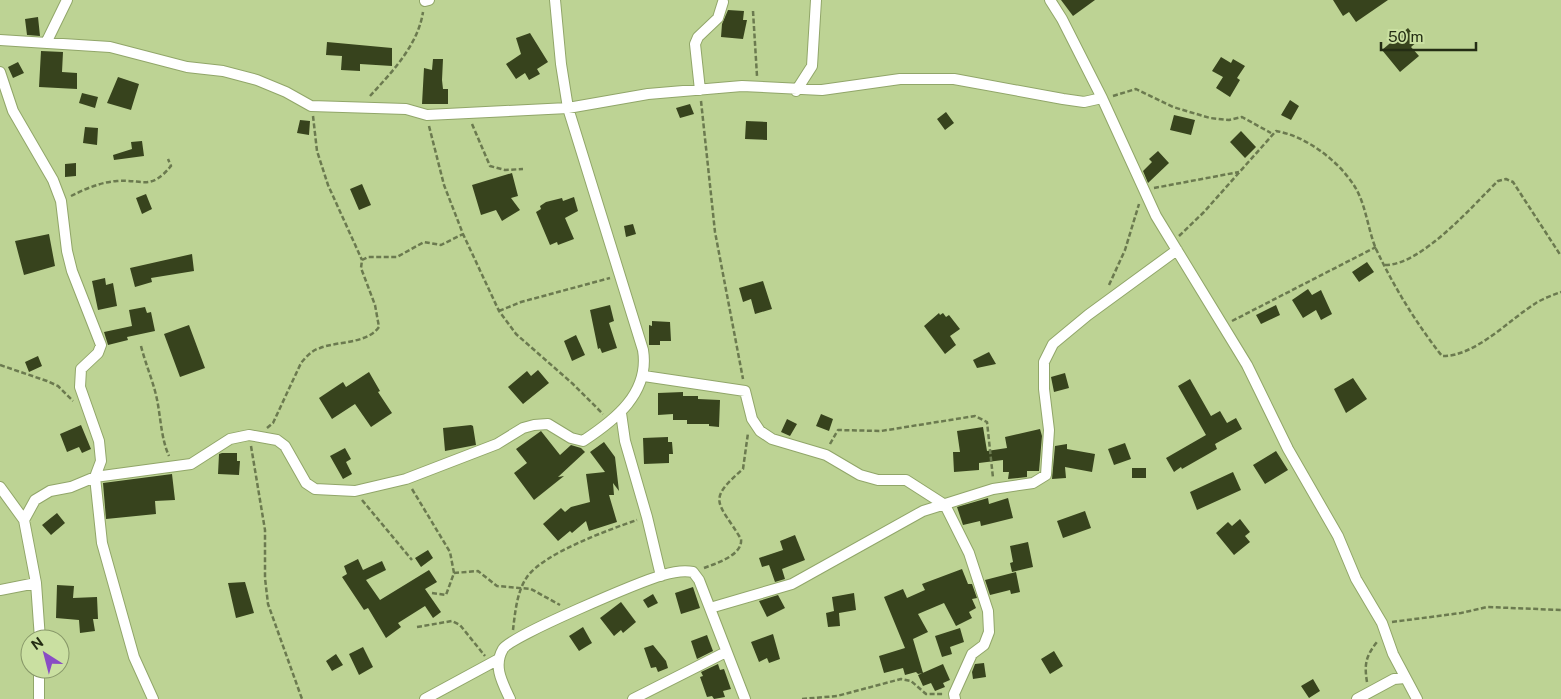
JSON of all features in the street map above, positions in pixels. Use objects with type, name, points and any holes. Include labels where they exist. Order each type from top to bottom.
[{"type":"street","points":[[46,44],[67,0]]},
{"type":"street","points":[[24,520],[35,500],[50,491],[71,487],[94,477],[191,464],[230,439],[254,435],[277,440],[285,446],[306,483],[315,489],[355,491],[406,479],[497,444],[523,428],[534,425],[548,424],[572,438],[583,440],[611,422],[621,413],[644,376],[646,365],[621,275],[568,108],[561,64],[555,0]]},
{"type":"street","points":[[796,91],[812,66],[816,0]]},
{"type":"street","points":[[1050,0],[1062,19],[1102,98],[1143,190],[1224,325],[1276,422],[1288,449],[1338,536],[1356,579],[1383,628],[1405,678],[1417,699]]},
{"type":"street","points":[[700,90],[695,44],[698,37],[718,18],[723,2]]},
{"type":"street","points":[[0,40],[110,47],[186,67],[223,71],[264,83],[311,106],[406,109],[427,115],[568,108],[648,94],[742,86],[796,91],[822,90],[900,80],[954,79],[1084,102],[1102,98]]},
{"type":"street","points":[[0,72],[13,111],[52,180],[61,201],[67,251],[72,271],[101,345],[98,353],[81,369],[80,387],[86,408],[100,441],[101,461],[94,477],[102,543],[134,658],[153,699]]},
{"type":"street","points":[[710,608],[792,584],[923,511],[993,490],[1034,483],[1046,475],[1049,430],[1044,389],[1044,362],[1053,344],[1175,246]]},
{"type":"street","points":[[644,376],[745,391],[752,418],[760,432],[772,439],[826,456],[860,476],[878,480],[906,480],[945,505],[969,553],[989,618],[989,632],[984,645],[972,654],[954,697]]},
{"type":"street","points":[[621,413],[625,441],[647,517],[661,576]]},
{"type":"street","points":[[0,487],[24,520],[36,583],[39,629]]},
{"type":"street","points":[[425,699],[494,662],[504,646],[527,632],[661,576],[685,570],[693,572],[699,580],[745,699]]},
{"type":"street","points":[[0,590],[36,583]]},
{"type":"street","points":[[633,699],[726,652]]},
{"type":"street","points":[[494,662],[510,699]]},
{"type":"street","points":[[1357,699],[1394,679],[1405,678]]},
{"type":"street","points":[[39,679],[39,699]]},
{"type":"path","points":[[358,108],[395,69],[421,29],[427,0]]},
{"type":"path","points":[[753,11],[759,88]]},
{"type":"path","points":[[1102,98],[1136,89],[1173,107],[1210,118],[1229,120],[1242,117],[1272,134]]},
{"type":"path","points":[[700,90],[714,232],[745,391]]},
{"type":"path","points":[[302,699],[268,604],[265,578],[265,530],[254,435],[273,423],[301,362],[318,348],[363,338],[376,332],[379,327],[375,305],[361,268],[362,260],[328,185],[317,151],[311,106]]},
{"type":"path","points":[[468,113],[490,166],[505,170],[523,169]]},
{"type":"path","points":[[427,115],[444,186],[463,234],[499,311],[516,334],[573,384],[611,422]]},
{"type":"path","points":[[1175,246],[1276,131],[1289,133],[1326,155],[1356,188],[1376,248],[1419,326],[1442,356],[1452,356],[1479,343],[1504,328],[1536,303],[1561,292]]},
{"type":"path","points":[[61,201],[90,187],[116,181],[153,182],[171,166],[168,159]]},
{"type":"path","points":[[1100,307],[1125,250],[1143,190],[1241,172]]},
{"type":"path","points":[[1385,265],[1393,265],[1428,248],[1498,181],[1506,179],[1513,182],[1561,256]]},
{"type":"path","points":[[362,260],[368,257],[397,257],[424,242],[441,245],[463,234]]},
{"type":"path","points":[[1224,325],[1376,248]]},
{"type":"path","points":[[499,311],[521,302],[621,275]]},
{"type":"path","points":[[141,346],[149,379],[155,390],[165,446],[173,465]]},
{"type":"path","points":[[0,365],[58,386],[69,398],[86,408]]},
{"type":"path","points":[[826,456],[833,436],[838,430],[881,431],[975,416],[987,422],[993,490]]},
{"type":"path","points":[[693,572],[737,552],[742,545],[741,539],[719,502],[719,493],[724,485],[743,468],[745,446],[752,418]]},
{"type":"path","points":[[406,479],[450,552],[454,573],[446,595],[432,593]]},
{"type":"path","points":[[355,491],[412,560]]},
{"type":"path","points":[[511,642],[522,588],[526,578],[536,568],[599,533],[647,517]]},
{"type":"path","points":[[454,573],[478,571],[497,586],[531,589],[556,601],[572,613]]},
{"type":"path","points":[[1369,691],[1364,666],[1367,654],[1383,628],[1461,614],[1487,606],[1561,610]]},
{"type":"path","points":[[417,627],[452,621],[460,624],[494,662]]},
{"type":"path","points":[[802,699],[837,696],[901,679],[910,681],[926,694],[954,697]]},
{"type":"building","points":[[1061,0],[1095,0],[1073,16]]},
{"type":"building","points":[[1333,0],[1388,0],[1356,22],[1349,12],[1343,16]]},
{"type":"building","points":[[728,10],[744,11],[743,20],[747,20],[743,39],[721,37],[722,24]]},
{"type":"building","points":[[38,17],[40,36],[27,35],[25,19]]},
{"type":"building","points":[[1408,28],[1418,41],[1411,47],[1419,56],[1400,72],[1382,50]]},
{"type":"building","points":[[530,33],[548,62],[537,69],[540,74],[529,80],[525,73],[516,79],[506,64],[521,54],[516,38]]},
{"type":"building","points":[[327,42],[392,48],[392,66],[360,64],[360,71],[341,70],[342,56],[326,55]]},
{"type":"building","points":[[41,51],[63,52],[62,72],[77,73],[77,89],[39,87]]},
{"type":"building","points":[[1221,57],[1231,63],[1233,59],[1245,66],[1237,78],[1240,80],[1230,97],[1216,88],[1223,77],[1212,71]]},
{"type":"building","points":[[433,59],[443,59],[443,89],[448,89],[448,104],[422,104],[424,68],[432,70]]},
{"type":"building","points":[[18,62],[24,73],[13,78],[8,67]]},
{"type":"building","points":[[118,77],[139,84],[131,110],[107,103]]},
{"type":"building","points":[[82,93],[98,97],[95,108],[79,103]]},
{"type":"building","points":[[1290,100],[1299,106],[1291,120],[1281,115]]},
{"type":"building","points":[[690,104],[694,114],[680,118],[676,108]]},
{"type":"building","points":[[946,112],[954,123],[945,130],[937,119]]},
{"type":"building","points":[[1174,115],[1195,120],[1191,135],[1170,130]]},
{"type":"building","points":[[300,120],[310,121],[309,135],[297,133]]},
{"type":"building","points":[[746,121],[767,122],[767,140],[745,139]]},
{"type":"building","points":[[85,127],[98,128],[97,145],[83,143]]},
{"type":"building","points":[[1241,131],[1256,147],[1245,158],[1230,142]]},
{"type":"building","points":[[142,141],[144,156],[114,160],[113,155],[132,149],[131,142]]},
{"type":"building","points":[[1158,151],[1169,163],[1148,183],[1143,171],[1152,162],[1149,159]]},
{"type":"building","points":[[76,163],[76,176],[65,177],[65,164]]},
{"type":"building","points":[[512,173],[518,196],[511,198],[520,210],[502,221],[496,210],[481,215],[472,185]]},
{"type":"building","points":[[362,184],[371,205],[359,210],[350,189]]},
{"type":"building","points":[[146,194],[152,209],[142,214],[136,198]]},
{"type":"building","points":[[574,197],[578,211],[565,218],[574,239],[558,245],[557,242],[550,245],[536,212],[546,202],[562,198],[563,201]]},
{"type":"building","points":[[633,224],[636,234],[626,237],[624,226]]},
{"type":"building","points":[[49,234],[55,266],[24,275],[15,241]]},
{"type":"building","points":[[192,254],[194,271],[151,278],[152,282],[135,287],[130,268]]},
{"type":"building","points":[[1367,262],[1374,272],[1359,282],[1352,272]]},
{"type":"building","points":[[105,278],[106,285],[113,283],[117,306],[98,310],[92,281]]},
{"type":"building","points":[[763,281],[772,309],[755,314],[751,299],[743,302],[739,288]]},
{"type":"building","points":[[1308,289],[1312,295],[1321,290],[1332,314],[1321,320],[1316,310],[1303,318],[1292,300]]},
{"type":"building","points":[[610,305],[614,321],[609,323],[617,348],[602,353],[600,348],[598,349],[590,310]]},
{"type":"building","points":[[1276,305],[1280,315],[1261,324],[1256,315]]},
{"type":"building","points":[[145,307],[147,313],[151,312],[155,331],[127,337],[128,340],[108,345],[104,332],[132,326],[129,310]]},
{"type":"building","points":[[939,313],[940,315],[943,313],[946,317],[949,315],[960,329],[950,336],[956,345],[945,354],[924,326]]},
{"type":"building","points":[[652,321],[670,322],[671,341],[660,341],[660,345],[649,345],[649,325],[652,326]]},
{"type":"building","points":[[189,325],[205,368],[180,377],[164,334]]},
{"type":"building","points":[[576,335],[585,355],[572,361],[564,341]]},
{"type":"building","points":[[989,352],[996,364],[977,368],[973,360]]},
{"type":"building","points":[[38,356],[42,366],[29,372],[25,362]]},
{"type":"building","points":[[538,370],[549,383],[523,404],[508,387],[527,371],[531,376]]},
{"type":"building","points":[[369,372],[380,391],[378,392],[392,413],[371,427],[355,404],[332,419],[319,398],[343,382],[346,387]]},
{"type":"building","points":[[1065,373],[1069,388],[1054,392],[1051,377]]},
{"type":"building","points":[[1353,378],[1367,399],[1346,413],[1334,389]]},
{"type":"building","points":[[1190,379],[1211,416],[1220,411],[1227,423],[1236,418],[1242,429],[1215,444],[1217,449],[1174,472],[1166,458],[1206,435],[1178,386]]},
{"type":"building","points":[[683,392],[683,396],[698,396],[698,399],[720,400],[719,427],[709,426],[709,424],[687,424],[687,420],[673,420],[673,414],[658,415],[658,393]]},
{"type":"building","points":[[821,414],[833,419],[829,431],[816,426]]},
{"type":"building","points":[[787,419],[797,424],[790,436],[781,432]]},
{"type":"building","points":[[81,425],[91,449],[82,453],[79,447],[67,452],[60,434]]},
{"type":"building","points":[[473,426],[476,445],[445,451],[443,428]]},
{"type":"building","points":[[983,427],[987,451],[1007,448],[1005,437],[1040,429],[1042,436],[1039,471],[1027,471],[1027,477],[1008,479],[1009,472],[1003,472],[1003,460],[979,463],[979,470],[954,472],[953,452],[960,452],[957,431]]},
{"type":"building","points":[[541,431],[560,455],[571,445],[581,448],[585,452],[558,477],[564,476],[534,500],[514,473],[527,463],[516,449]]},
{"type":"building","points":[[668,437],[668,442],[672,442],[673,454],[669,454],[669,463],[644,464],[643,438]]},
{"type":"building","points":[[604,442],[615,457],[619,491],[613,483],[614,495],[609,495],[617,522],[589,531],[586,521],[572,533],[570,531],[558,541],[543,524],[561,508],[565,512],[571,507],[590,502],[586,474],[605,472],[590,452]]},
{"type":"building","points":[[1125,443],[1131,459],[1114,465],[1108,449]]},
{"type":"building","points":[[1067,444],[1067,449],[1095,454],[1092,472],[1065,467],[1066,478],[1052,479],[1055,446]]},
{"type":"building","points":[[345,448],[351,459],[346,462],[352,474],[343,479],[330,456]]},
{"type":"building","points":[[1276,451],[1288,470],[1265,484],[1253,465]]},
{"type":"building","points":[[237,453],[237,461],[240,461],[239,475],[218,474],[219,454]]},
{"type":"building","points":[[1132,468],[1146,468],[1146,478],[1132,478]]},
{"type":"building","points":[[1233,472],[1241,490],[1197,510],[1190,492]]},
{"type":"building","points":[[172,474],[175,500],[155,501],[156,514],[106,519],[103,483]]},
{"type":"building","points":[[988,498],[989,504],[1008,498],[1013,518],[981,526],[980,521],[963,525],[957,507]]},
{"type":"building","points":[[1085,511],[1091,528],[1063,538],[1057,521]]},
{"type":"building","points":[[57,513],[65,523],[51,535],[42,525]]},
{"type":"building","points":[[1240,519],[1250,532],[1245,536],[1250,542],[1234,555],[1216,533],[1228,522],[1232,526]]},
{"type":"building","points":[[795,535],[805,560],[782,569],[785,579],[775,582],[769,565],[762,567],[759,558],[783,550],[780,541]]},
{"type":"building","points":[[1028,542],[1033,567],[1012,572],[1010,563],[1013,562],[1010,546]]},
{"type":"building","points":[[428,550],[433,558],[421,567],[415,558]]},
{"type":"building","points":[[358,559],[363,570],[382,561],[386,570],[366,580],[380,600],[429,570],[437,582],[425,589],[441,612],[433,618],[425,606],[398,623],[401,627],[386,638],[368,608],[364,610],[342,577],[347,574],[344,566]]},
{"type":"building","points":[[962,569],[968,584],[972,584],[977,598],[972,599],[976,608],[969,612],[972,618],[956,626],[944,603],[918,614],[928,632],[913,639],[923,673],[918,674],[916,672],[905,675],[903,668],[884,673],[879,656],[905,648],[884,597],[903,589],[907,598],[925,590],[922,584]]},
{"type":"building","points":[[1016,572],[1020,592],[1011,594],[1010,590],[990,595],[985,580]]},
{"type":"building","points":[[245,582],[254,613],[236,618],[228,583]]},
{"type":"building","points":[[57,585],[74,586],[73,598],[97,597],[98,619],[93,619],[95,631],[80,633],[79,620],[56,618]]},
{"type":"building","points":[[693,587],[700,608],[681,614],[675,593]]},
{"type":"building","points":[[854,593],[856,610],[839,613],[840,626],[828,627],[826,613],[834,611],[832,597]]},
{"type":"building","points":[[653,594],[658,603],[648,608],[643,600]]},
{"type":"building","points":[[778,595],[785,608],[767,617],[759,601]]},
{"type":"building","points":[[621,602],[636,622],[623,633],[621,630],[614,636],[600,618]]},
{"type":"building","points":[[583,627],[592,643],[579,651],[569,636]]},
{"type":"building","points":[[960,628],[964,642],[950,647],[952,654],[942,657],[935,636]]},
{"type":"building","points":[[773,634],[780,659],[769,663],[767,658],[759,662],[751,642]]},
{"type":"building","points":[[707,635],[713,651],[697,659],[691,641]]},
{"type":"building","points":[[653,645],[666,661],[668,668],[658,672],[656,667],[651,668],[644,648]]},
{"type":"building","points":[[363,647],[373,667],[359,675],[349,654]]},
{"type":"building","points":[[1054,651],[1063,666],[1050,674],[1041,659]]},
{"type":"building","points":[[336,654],[343,665],[332,671],[326,661]]},
{"type":"building","points":[[984,663],[986,677],[973,679],[972,672],[975,664]]},
{"type":"building","points":[[718,664],[720,670],[724,669],[731,689],[723,691],[725,697],[714,699],[712,696],[707,697],[700,677],[703,676],[701,672]]},
{"type":"building","points":[[943,664],[950,680],[943,683],[945,687],[935,691],[931,683],[923,686],[918,675]]},
{"type":"building","points":[[1313,679],[1320,691],[1309,698],[1301,686]]}]
